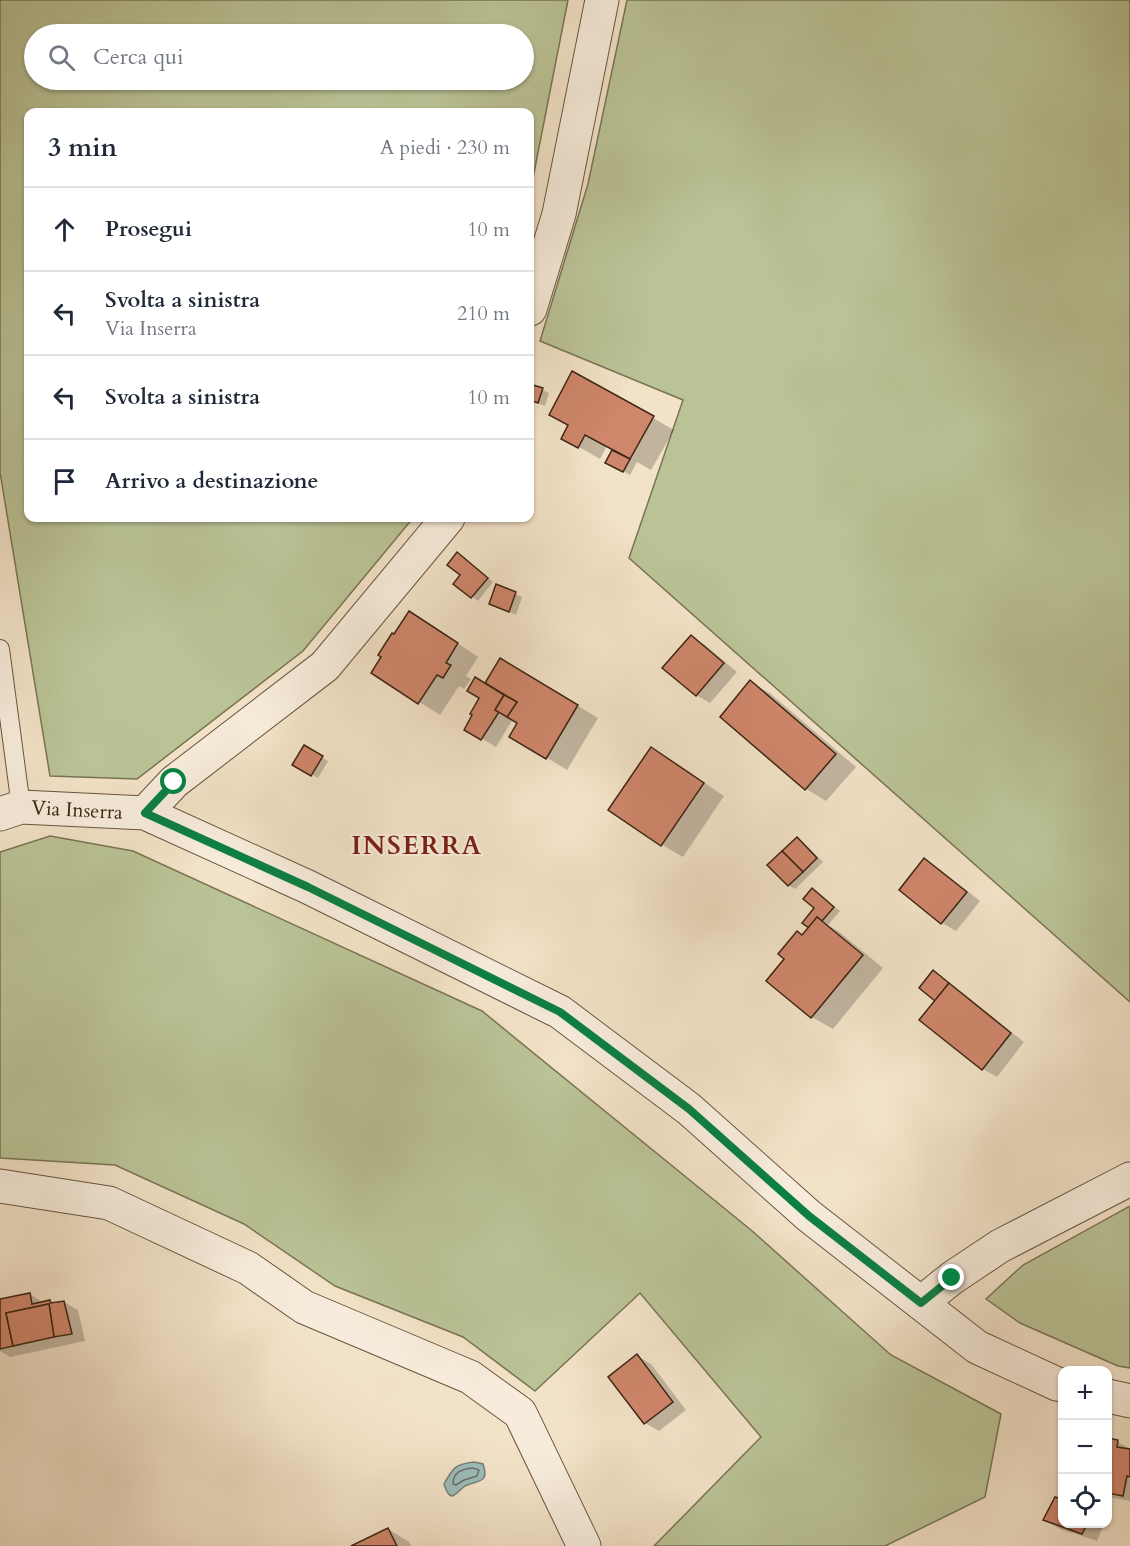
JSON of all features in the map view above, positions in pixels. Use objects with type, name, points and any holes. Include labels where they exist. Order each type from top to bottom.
[{"type":"street","points":[[534,296],[559,214],[602,0]]},
{"type":"street","points":[[145,813],[174,782],[325,666],[445,522]]},
{"type":"street","name":"Via Inserra","points":[[11,810],[145,813],[308,887],[560,1012],[689,1109],[809,1216],[977,1347],[1058,1384]]},
{"type":"street","points":[[921,1303],[952,1278],[1000,1246],[1130,1179]]},
{"type":"street","points":[[0,1186],[109,1203],[248,1268],[304,1306],[470,1377],[520,1413],[584,1546]]},
{"type":"street","points":[[1112,1397],[1130,1401]]},
{"type":"lane","points":[[0,649],[11,810]]},
{"type":"green space","points":[[0,0],[568,0],[534,173],[534,108],[24,108],[24,522],[410,522],[303,651],[137,779],[50,776],[0,472]]},
{"type":"green space","points":[[627,0],[1130,0],[1130,1002],[629,558],[683,400],[540,341],[588,184]]},
{"type":"green space","points":[[50,836],[133,851],[482,1011],[751,1230],[891,1355],[1001,1414],[985,1497],[885,1546],[654,1546],[761,1437],[640,1293],[535,1391],[463,1337],[335,1286],[244,1224],[115,1165],[0,1158],[0,852]]},
{"type":"green space","points":[[1130,1206],[1130,1368],[1118,1366],[1020,1323],[986,1299],[1023,1265]]},
{"type":"water","points":[[474,1462],[483,1464],[484,1478],[465,1486],[451,1496],[444,1484],[452,1471],[463,1464]]},
{"type":"building","points":[[572,371],[654,416],[630,459],[585,435],[578,448],[561,439],[568,425],[549,415]]},
{"type":"building","points":[[534,385],[543,388],[538,403],[534,402]]},
{"type":"building","points":[[612,450],[630,459],[623,472],[605,463]]},
{"type":"building","points":[[457,552],[488,578],[471,598],[453,584],[460,575],[447,565]]},
{"type":"building","points":[[496,584],[516,592],[509,612],[489,604]]},
{"type":"building","points":[[409,611],[458,643],[446,663],[451,665],[443,678],[437,675],[418,704],[371,673],[381,657],[378,655]]},
{"type":"building","points":[[691,635],[724,663],[696,696],[662,668]]},
{"type":"building","points":[[500,658],[578,705],[546,759],[509,737],[517,723],[507,717],[517,702],[485,683]]},
{"type":"building","points":[[475,677],[504,695],[495,710],[499,712],[481,740],[464,730],[479,698],[467,691]]},
{"type":"building","points":[[750,680],[836,754],[805,790],[720,717]]},
{"type":"building","points":[[504,695],[517,702],[507,717],[495,710]]},
{"type":"building","points":[[304,745],[323,756],[311,776],[292,765]]},
{"type":"building","points":[[651,747],[704,783],[661,846],[608,810]]},
{"type":"building","points":[[797,837],[817,858],[803,872],[782,851]]},
{"type":"building","points":[[782,851],[803,872],[788,886],[767,865]]},
{"type":"building","points":[[924,858],[967,892],[941,924],[899,890]]},
{"type":"building","points":[[812,888],[834,907],[822,921],[817,917],[809,928],[802,923],[814,908],[803,899]]},
{"type":"building","points":[[817,917],[863,955],[811,1018],[766,981],[784,959],[778,954],[797,931],[802,935]]},
{"type":"building","points":[[933,970],[949,983],[935,1001],[919,988]]},
{"type":"building","points":[[949,983],[1011,1033],[982,1070],[919,1020]]},
{"type":"building","points":[[30,1293],[32,1304],[50,1300],[51,1303],[64,1301],[72,1334],[54,1337],[49,1304],[6,1313],[13,1346],[0,1349],[0,1299]]},
{"type":"building","points":[[49,1304],[54,1337],[13,1346],[6,1313]]},
{"type":"building","points":[[637,1354],[673,1402],[644,1424],[608,1377]]},
{"type":"building","points":[[1112,1439],[1118,1440],[1117,1447],[1130,1449],[1130,1477],[1127,1476],[1123,1496],[1112,1494]]},
{"type":"building","points":[[1055,1497],[1058,1498],[1058,1525],[1043,1520]]},
{"type":"building","points":[[388,1528],[397,1546],[351,1546]]},
{"type":"building","points":[[1065,1528],[1085,1528],[1082,1534]]},
{"type":"district","name":"INSERRA","points":[[417,845]]},
{"type":"route","points":[[174,782],[145,813],[308,887],[560,1012],[689,1109],[809,1216],[921,1303],[952,1278]]}]
